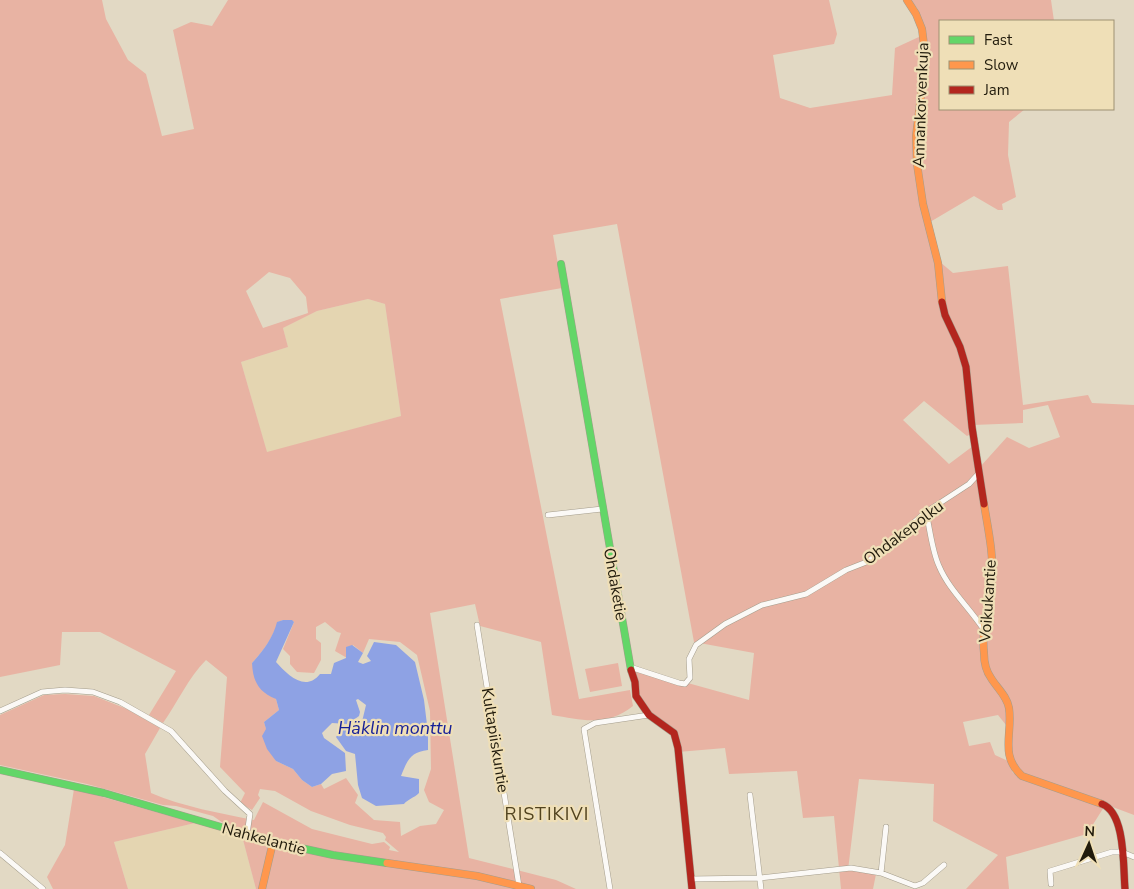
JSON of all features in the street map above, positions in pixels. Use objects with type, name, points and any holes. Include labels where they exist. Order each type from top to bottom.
[{"type":"street","name":"Annankorvenkuja","points":[[907,0],[915,9],[923,34],[924,45],[916,156],[919,188],[926,213]]},
{"type":"street","name":"Voikukantie","points":[[926,213],[938,264],[944,314],[960,343],[965,363],[972,425],[990,536],[992,574],[984,630],[984,654],[986,669],[1007,700],[1010,763],[1016,772],[1022,776],[1107,806],[1116,816],[1121,836],[1125,889]]},
{"type":"street","name":"Ohdaketie","points":[[561,264],[602,509],[630,667],[635,682],[636,696],[649,715],[674,733],[678,748],[692,889]]},
{"type":"street","name":"Ohdakepolku","points":[[630,667],[685,684],[690,678],[690,659],[696,645],[725,624],[762,605],[806,594],[846,570],[869,560],[926,512],[969,484],[979,473]]},
{"type":"street","points":[[548,515],[602,509]]},
{"type":"street","points":[[926,512],[938,566],[955,593],[984,630]]},
{"type":"street","name":"Kultapiiskuntie","points":[[477,625],[519,886]]},
{"type":"street","points":[[0,711],[42,692],[65,690],[93,692],[120,702],[172,731],[225,791],[250,814],[246,834]]},
{"type":"street","points":[[610,889],[584,729],[595,723],[649,715]]},
{"type":"street","name":"Nahkelantie","points":[[0,770],[104,793],[273,842],[333,855],[457,872],[531,889]]},
{"type":"street","points":[[750,795],[761,889]]},
{"type":"street","points":[[881,873],[886,827]]},
{"type":"street","points":[[262,889],[273,842]]},
{"type":"street","points":[[1051,884],[1050,871],[1112,852],[1122,852],[1134,857]]},
{"type":"street","points":[[0,853],[44,889]]},
{"type":"street","points":[[691,879],[759,878],[851,868],[881,873],[915,886],[923,883],[944,865]]},
{"type":"shaded area","points":[[0,0],[102,0],[106,19],[128,60],[146,74],[162,136],[194,129],[173,30],[191,22],[212,26],[228,0],[829,0],[837,34],[834,44],[773,55],[780,98],[810,108],[892,95],[895,48],[921,36],[922,45],[914,156],[936,262],[942,315],[958,344],[963,362],[971,434],[967,436],[924,401],[903,420],[949,464],[973,446],[988,536],[990,574],[982,657],[1008,710],[1006,725],[998,715],[963,722],[969,746],[990,742],[995,755],[1008,761],[1013,773],[1104,807],[1087,834],[1006,857],[1009,889],[966,889],[998,855],[933,821],[934,784],[859,779],[848,870],[876,874],[873,889],[841,889],[834,816],[803,818],[797,771],[729,774],[725,748],[678,752],[674,733],[649,715],[636,696],[630,667],[749,700],[754,653],[694,642],[617,224],[553,235],[562,288],[500,299],[579,699],[630,690],[633,706],[623,713],[604,719],[584,720],[552,715],[541,642],[480,626],[475,604],[430,613],[469,858],[556,880],[576,889],[256,889],[242,836],[213,816],[176,806],[163,805],[87,784],[0,765],[0,715],[44,695],[94,696],[127,709],[160,728],[145,754],[151,793],[189,806],[254,820],[263,802],[312,829],[372,844],[384,842],[390,847],[389,850],[399,852],[385,840],[386,837],[383,833],[350,825],[311,811],[275,791],[260,789],[258,795],[260,798],[252,810],[240,803],[245,793],[220,767],[227,677],[206,660],[188,682],[163,723],[149,715],[176,671],[100,632],[62,632],[60,665],[0,677]],"holes":[[[269,272],[290,278],[306,297],[308,313],[263,328],[246,291]],[[368,299],[385,304],[401,416],[267,452],[241,362],[288,347],[283,328],[317,311]],[[283,620],[294,622],[283,649],[290,656],[290,664],[297,672],[314,673],[321,660],[321,643],[316,639],[316,627],[325,622],[341,633],[335,651],[347,658],[353,645],[363,653],[369,639],[400,642],[417,655],[430,711],[431,769],[424,790],[429,802],[444,810],[436,824],[420,826],[401,836],[400,822],[374,820],[355,803],[358,795],[346,778],[324,789],[321,784],[312,787],[302,780],[293,769],[276,761],[264,722],[279,710],[276,699],[252,663],[267,644],[278,622]]]},
{"type":"shaded area","points":[[910,0],[1051,0],[1054,20],[939,20],[939,110],[1024,110],[1009,122],[1008,155],[1016,197],[1002,204],[1003,210],[998,210],[974,196],[930,222],[921,188],[918,156],[924,33],[917,8]]},
{"type":"shaded area","points":[[940,262],[953,273],[1008,266],[1023,405],[1088,395],[1092,403],[1134,405],[1134,815],[1017,771],[1010,750],[1011,710],[988,668],[985,639],[994,574],[980,467],[1007,437],[1029,448],[1060,437],[1048,405],[1023,410],[1023,423],[973,425],[967,361],[946,314]]},
{"type":"shaded area","points":[[368,299],[385,304],[401,416],[267,453],[241,362],[288,347],[283,328],[317,311]]},
{"type":"shaded area","points":[[618,663],[622,686],[590,692],[585,669]]},
{"type":"shaded area","points":[[74,789],[195,823],[114,842],[128,889],[53,889],[47,877],[65,845]]},
{"type":"shaded area","points":[[195,823],[242,836],[256,889],[128,889],[114,842]]},
{"type":"water","name":"Häklin monttu","points":[[292,620],[294,622],[276,662],[285,672],[302,682],[308,682],[320,674],[331,674],[334,663],[346,658],[346,647],[352,645],[363,653],[358,662],[363,664],[371,661],[367,656],[374,642],[396,645],[415,662],[424,700],[428,750],[413,755],[401,776],[419,779],[419,793],[417,795],[404,804],[376,806],[362,798],[358,785],[355,754],[346,751],[336,737],[342,729],[361,726],[366,705],[358,699],[356,700],[360,712],[359,716],[348,724],[332,723],[322,733],[324,738],[345,753],[346,771],[332,774],[321,784],[312,787],[302,780],[293,769],[276,761],[267,749],[262,736],[266,729],[264,722],[279,710],[276,699],[265,693],[255,680],[252,663],[267,644],[277,622]]},
{"type":"traffic: fast","points":[[561,264],[631,670]]},
{"type":"traffic: fast","points":[[0,770],[104,793],[273,842],[333,855],[387,863]]},
{"type":"traffic: slow","points":[[907,0],[916,14],[922,29],[924,45],[923,79],[916,136],[917,164],[923,204],[938,263],[942,302]]},
{"type":"traffic: slow","points":[[984,504],[992,562],[991,590],[983,644],[984,660],[989,675],[1008,704],[1010,718],[1008,744],[1011,760],[1022,776],[1102,804]]},
{"type":"traffic: slow","points":[[262,889],[273,842]]},
{"type":"traffic: slow","points":[[387,863],[477,876],[531,889]]},
{"type":"traffic: jam","points":[[942,302],[945,315],[960,347],[966,367],[972,427],[984,504]]},
{"type":"traffic: jam","points":[[631,670],[635,682],[636,696],[649,715],[674,733],[678,748],[692,889]]},
{"type":"traffic: jam","points":[[1102,804],[1110,809],[1119,829],[1122,842],[1125,889]]},
{"type":"district","name":"RISTIKIVI","points":[[547,814]]}]
